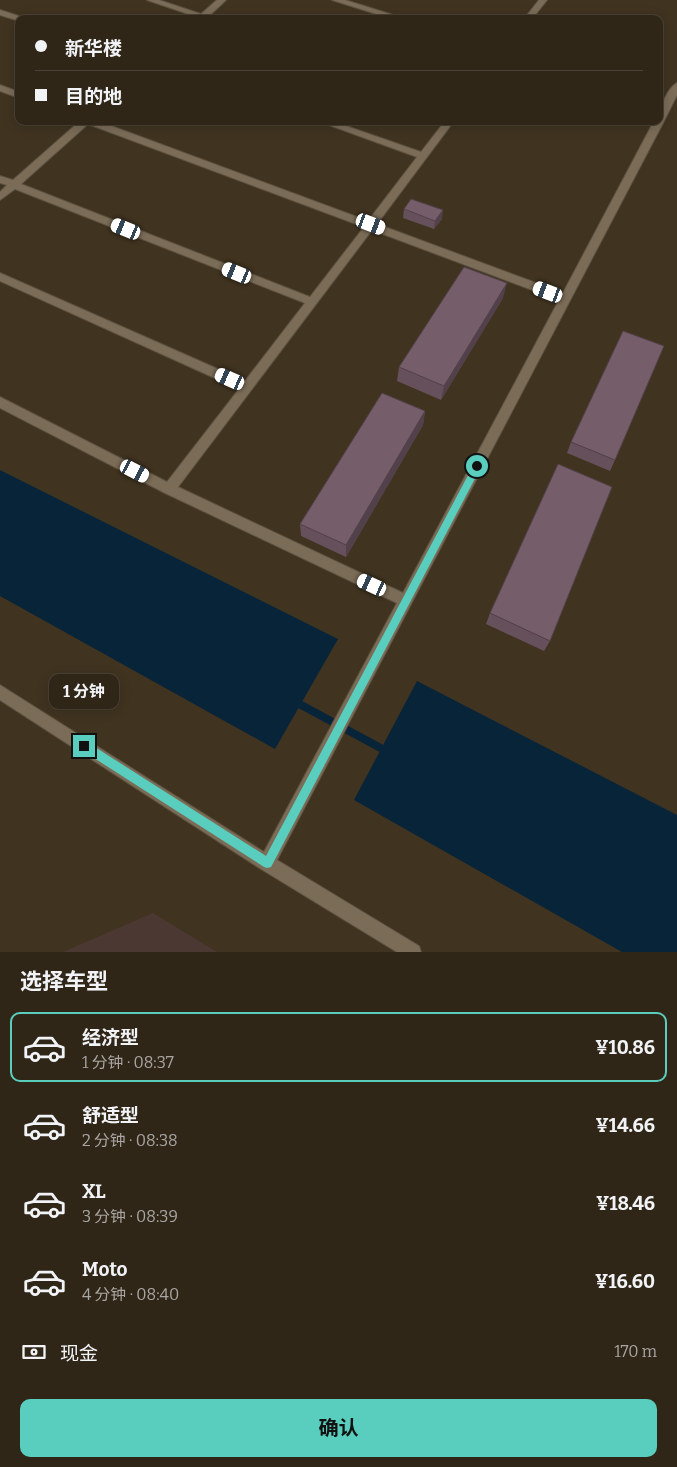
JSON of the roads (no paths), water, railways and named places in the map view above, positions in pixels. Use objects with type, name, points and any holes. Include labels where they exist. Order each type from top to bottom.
[{"type":"street","points":[[150,0],[196,15]]},
{"type":"street","points":[[208,15],[222,0]]},
{"type":"street","points":[[336,0],[388,15]]},
{"type":"street","points":[[530,15],[539,1]]},
{"type":"street","points":[[0,12],[15,18]]},
{"type":"street","points":[[663,113],[677,86]]},
{"type":"street","points":[[0,88],[15,94]]},
{"type":"street","points":[[0,198],[82,125]]},
{"type":"street","points":[[98,125],[371,224],[565,298]]},
{"type":"street","points":[[334,125],[424,156]]},
{"type":"street","points":[[169,488],[447,125]]},
{"type":"street","points":[[267,863],[657,125]]},
{"type":"street","points":[[0,179],[312,302]]},
{"type":"street","points":[[0,277],[247,386]]},
{"type":"street","points":[[0,402],[169,488],[406,601]]},
{"type":"street","points":[[0,692],[267,863],[413,952]]},
{"type":"water","points":[[0,470],[338,639],[275,749],[0,596]]},
{"type":"water","points":[[417,681],[677,815],[677,952],[622,952],[354,800]]},
{"type":"waterway","points":[[292,700],[388,752]]}]
